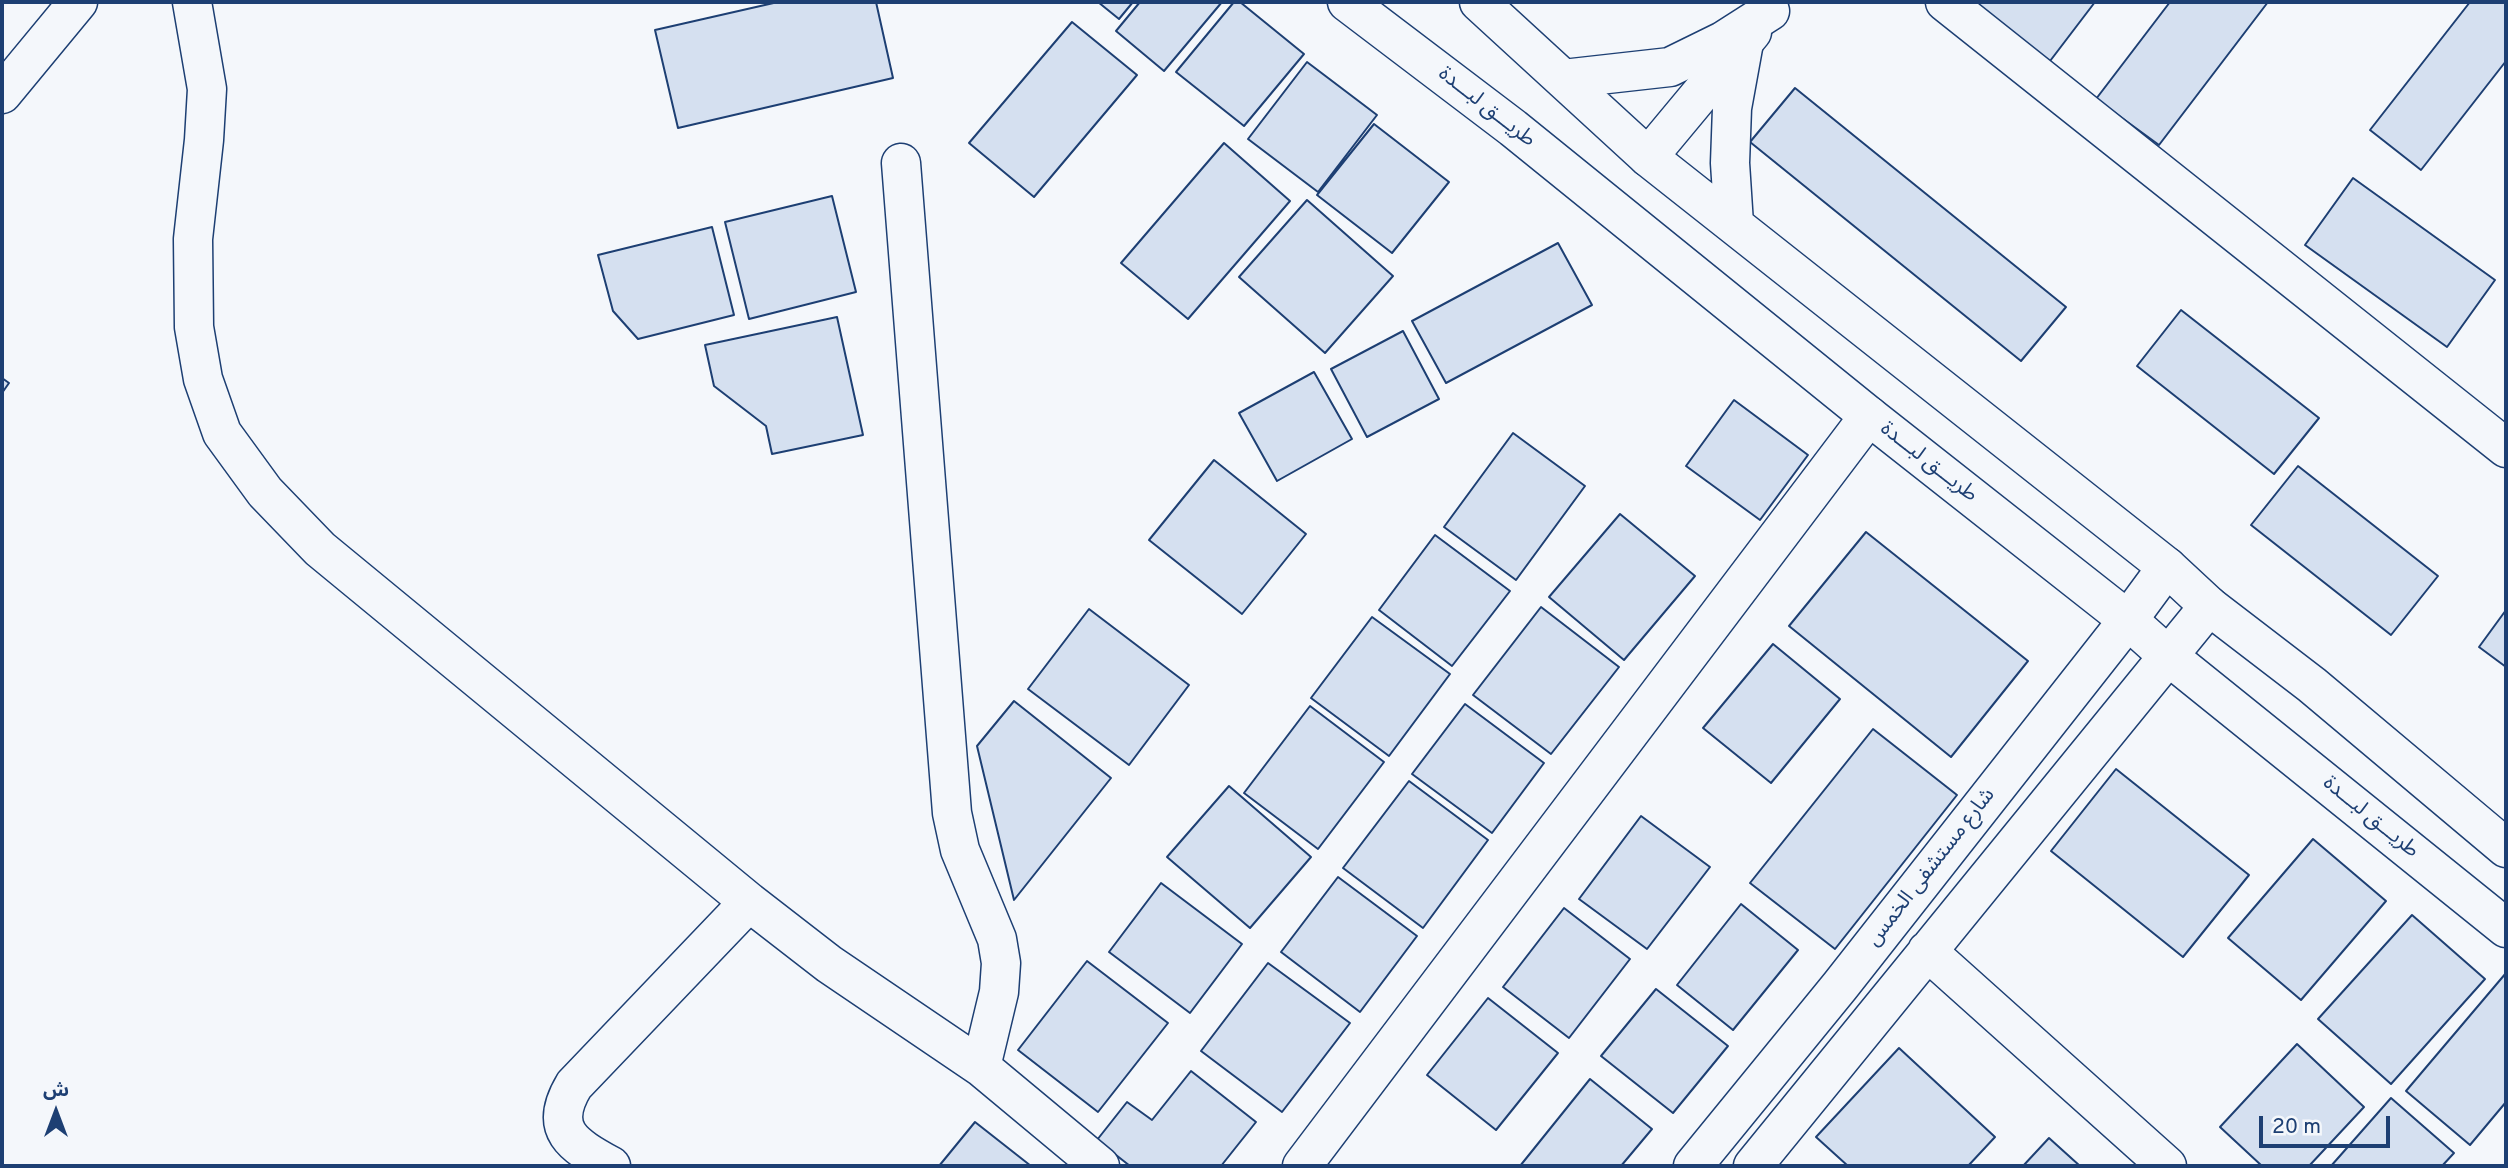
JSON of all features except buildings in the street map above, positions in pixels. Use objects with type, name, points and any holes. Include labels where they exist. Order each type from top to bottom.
[{"type":"street","points":[[2,94],[78,2]]},
{"type":"street","points":[[192,2],[207,89],[193,239],[194,327],[202,379],[222,433],[265,492],[320,549],[749,902],[829,964],[981,1067],[1100,1166]]},
{"type":"street","name":"طريـــق لبـــدة","points":[[1347,2],[1513,128],[1869,416],[2129,620],[2167,656],[2506,928]]},
{"type":"street","points":[[1479,2],[1648,157],[2167,567],[2208,606],[2312,685],[2506,848]]},
{"type":"street","points":[[1944,2],[2506,448]]},
{"type":"street","points":[[1563,79],[1670,67],[1723,41],[1774,7]]},
{"type":"street","points":[[1648,157],[1774,7]]},
{"type":"street","points":[[1734,224],[1730,163],[1732,107],[1744,42]]},
{"type":"street","points":[[901,163],[952,813],[960,850],[997,939],[1001,963],[999,992],[981,1067]]},
{"type":"street","points":[[1302,1166],[1869,416]]},
{"type":"street","name":"شارع مستشفى الخمس","points":[[1693,1166],[1840,986],[2129,620],[2167,567]]},
{"type":"street","points":[[1753,1166],[2208,606]]},
{"type":"street","points":[[611,1166],[581,1150],[570,1140],[562,1121],[564,1102],[574,1085],[749,902]]},
{"type":"street","points":[[1927,951],[2167,1166]]}]
